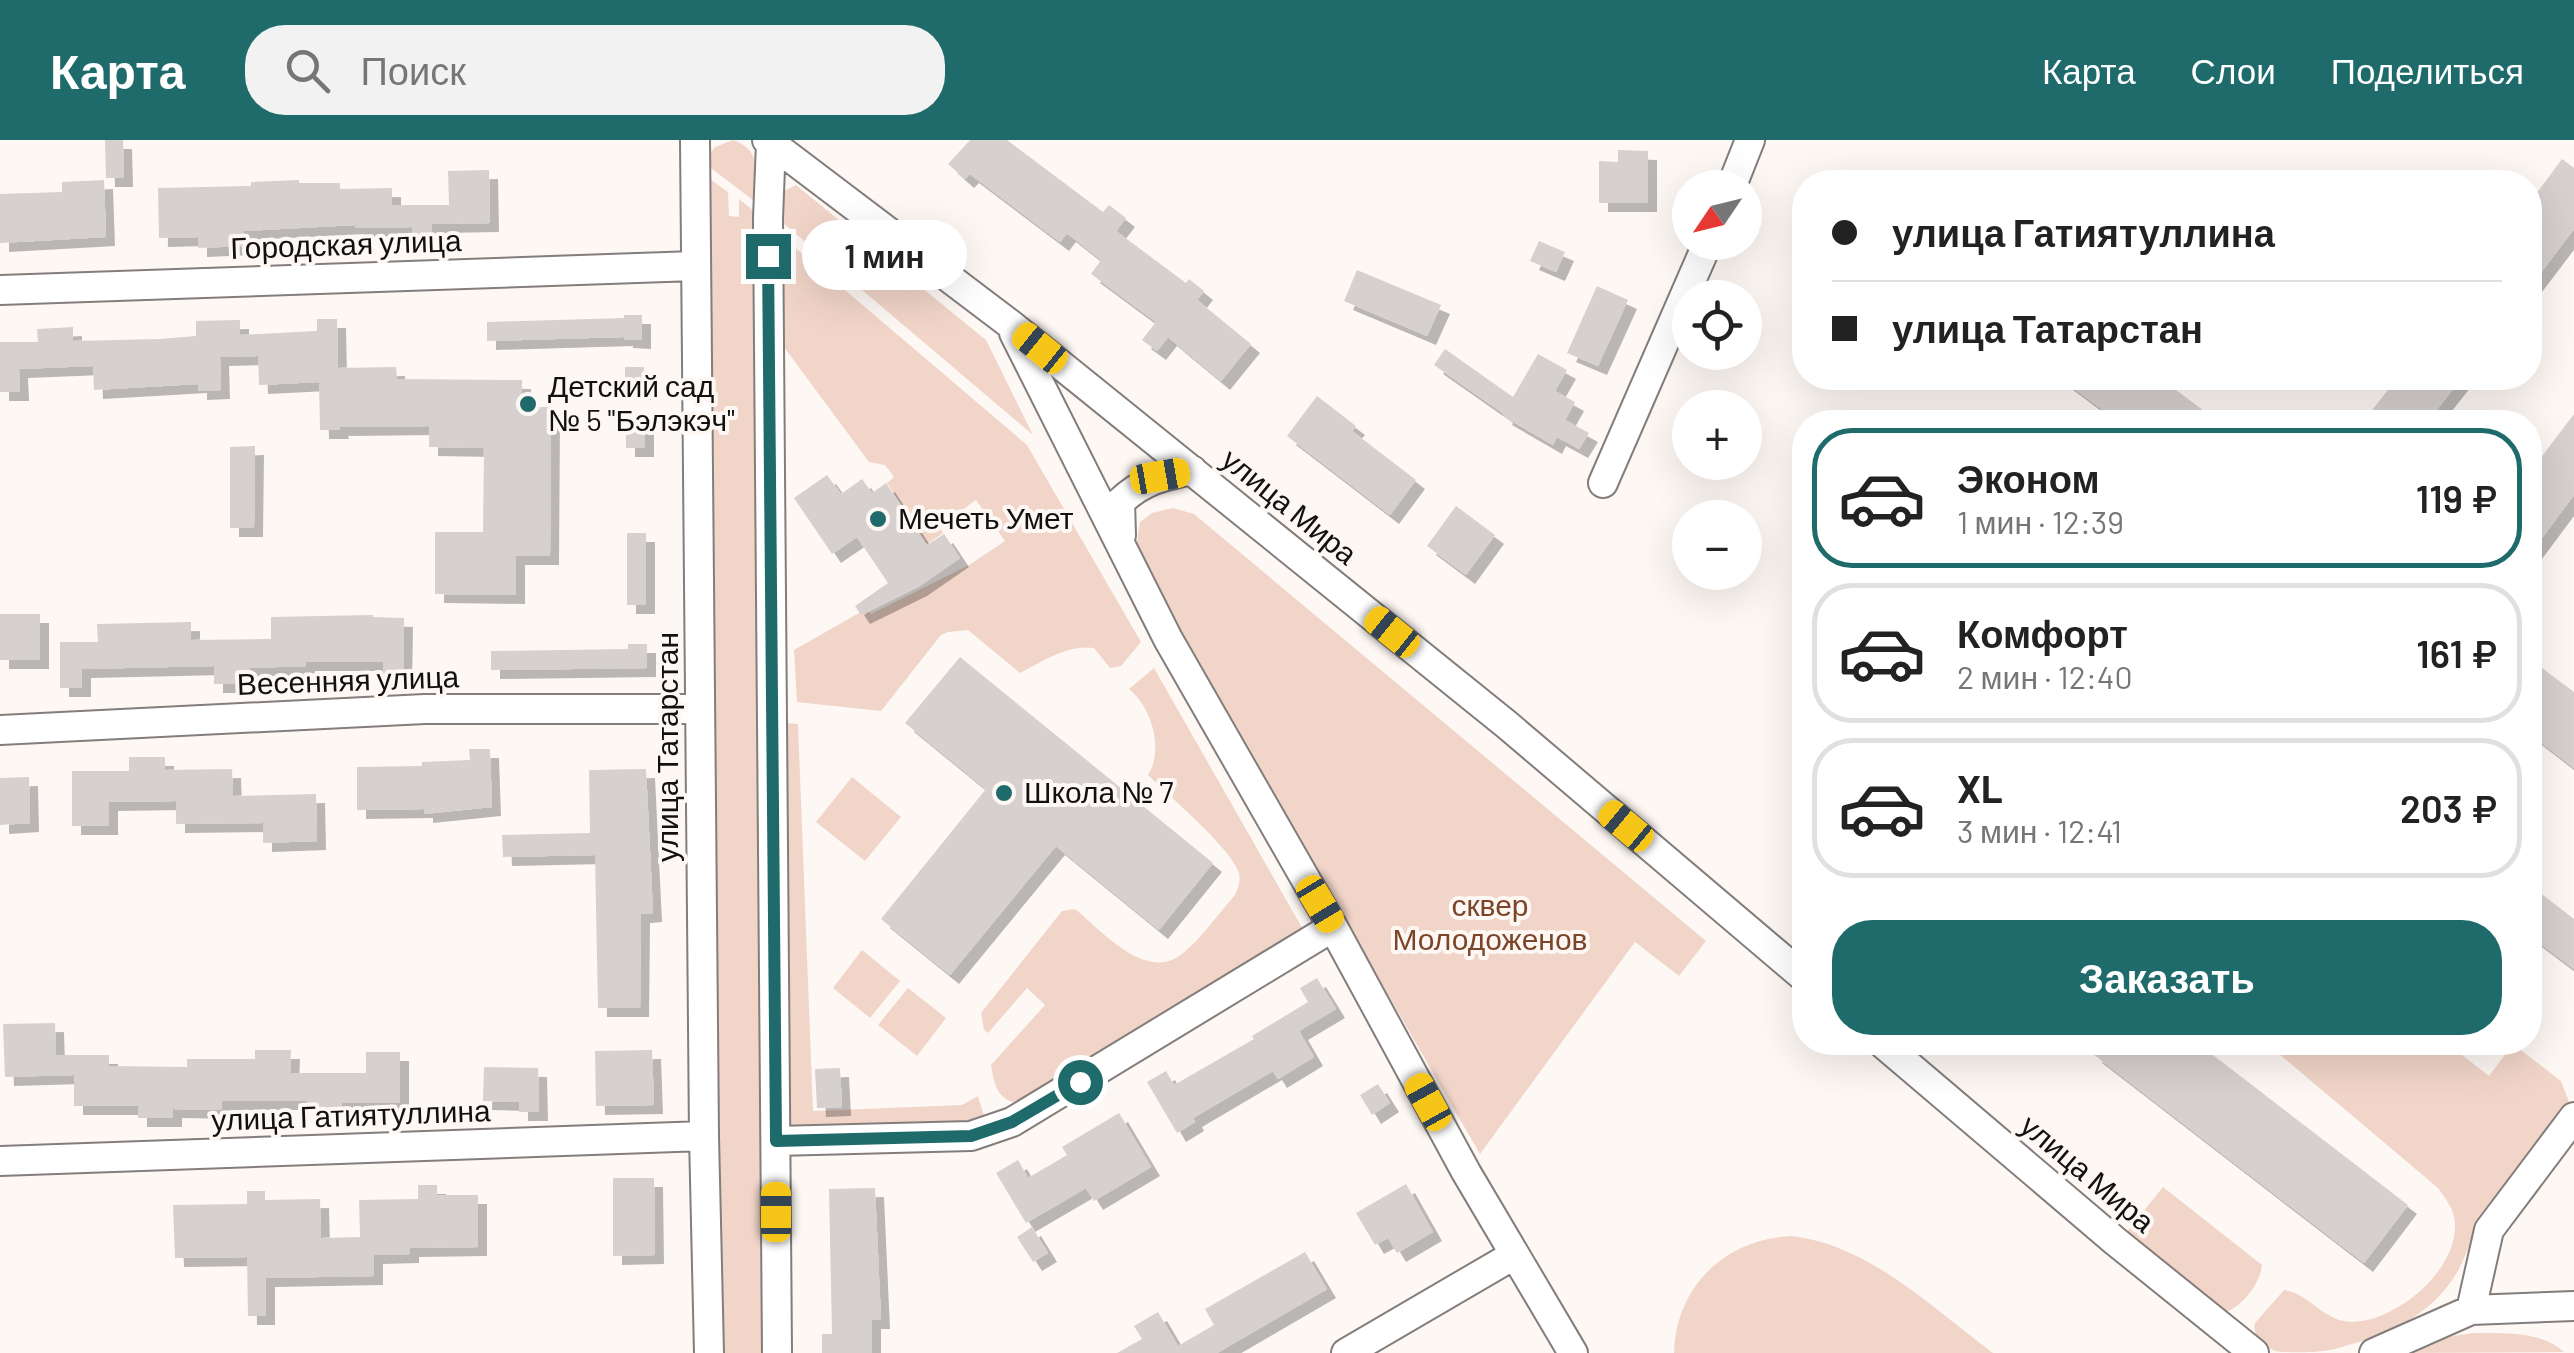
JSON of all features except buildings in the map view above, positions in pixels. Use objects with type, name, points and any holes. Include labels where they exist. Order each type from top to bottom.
[{"type":"street","name":"улица Татарстан","points":[[695,140],[709,1353]]},
{"type":"street","points":[[1738,170],[1750,140]]},
{"type":"street","points":[[769,141],[777,1353]]},
{"type":"street","name":"улица Мира","points":[[769,141],[1010,324],[1192,470],[1506,724],[1792,967]]},
{"type":"street","points":[[1603,482],[1700,260]]},
{"type":"street","name":"Городская улица","points":[[0,290],[695,266]]},
{"type":"street","points":[[1010,324],[1168,639],[1572,1353]]},
{"type":"street","points":[[1122,546],[1120,502],[1138,485],[1192,470]]},
{"type":"street","name":"Весенняя улица","points":[[0,730],[425,708],[700,710]]},
{"type":"street","points":[[776,1141],[971,1136],[1012,1122],[1334,927]]},
{"type":"street","name":"улица Мира","points":[[1896,1055],[2254,1353]]},
{"type":"street","points":[[2471,1310],[2489,1230],[2574,1117]]},
{"type":"street","name":"улица Гатиятуллина","points":[[0,1161],[704,1136]]},
{"type":"street","points":[[1346,1353],[1514,1255]]},
{"type":"street","points":[[2374,1353],[2471,1310],[2574,1306]]},
{"type":"green space","points":[[733,140],[754,158],[758,204],[703,162],[715,147]]},
{"type":"green space","points":[[700,172],[728,192],[729,216],[739,217],[739,199],[760,216],[772,1353],[717,1353]]},
{"type":"green space","points":[[796,185],[986,340],[1033,435],[776,217],[780,193]]},
{"type":"green space","points":[[778,233],[1027,445],[1141,642],[1121,666],[1110,668],[1094,648],[1084,647],[1055,655],[1020,673],[968,630],[948,632],[941,635],[881,711],[797,702],[794,650],[866,609],[871,614],[969,565],[1005,541],[976,500],[939,527],[943,533],[916,552],[899,537],[915,526],[887,483],[894,477],[885,465],[869,462],[775,335]]},
{"type":"green space","name":"сквер Молодоженов","points":[[1173,508],[1194,514],[1706,941],[1679,976],[1635,942],[1480,1154],[1143,571],[1136,548],[1140,522],[1152,513]]},
{"type":"green space","points":[[1154,668],[1304,931],[1016,1103],[1009,1101],[995,1084],[991,1065],[1045,1005],[1027,988],[988,1033],[981,1013],[1062,911],[1075,909],[1139,958],[1168,961],[1196,941],[1238,887],[1240,879],[1234,862],[1148,775],[1155,753],[1153,729],[1144,707],[1129,689]]},
{"type":"green space","points":[[786,723],[798,724],[813,1111],[962,1105],[978,1096],[984,1116],[973,1125],[796,1128],[788,1122]]},
{"type":"green space","points":[[852,777],[901,817],[865,861],[816,822]]},
{"type":"green space","points":[[862,950],[900,981],[870,1018],[833,988]]},
{"type":"green space","points":[[908,988],[946,1018],[917,1056],[878,1025]]},
{"type":"green space","points":[[2280,1055],[2462,1055],[2489,1076],[2505,1055],[2527,1055],[2561,1081],[2569,1102],[2491,1207],[2448,1286],[2421,1312],[2389,1330],[2335,1349],[2275,1351],[2259,1340],[2255,1323],[2284,1290],[2333,1318],[2352,1322],[2388,1313],[2422,1290],[2436,1275],[2453,1241],[2454,1218],[2438,1188]]},
{"type":"green space","points":[[2163,1187],[2262,1265],[2254,1286],[2232,1309],[2226,1312],[2126,1233]]},
{"type":"green space","points":[[1792,1236],[1821,1242],[1874,1265],[1993,1353],[1674,1353],[1684,1306],[1709,1270],[1746,1246]]},
{"type":"green space","points":[[2474,1333],[2534,1337],[2564,1352],[2396,1353],[2446,1337]]},
{"type":"place","name":"Детский сад № 5 \"Бэлэкэч\"","points":[[528,404]]},
{"type":"place","name":"Мечеть Умет","points":[[878,519]]},
{"type":"place","name":"Школа № 7","points":[[1004,793]]},
{"type":"route","points":[[768,256],[776,1141],[971,1136],[1012,1122],[1080,1082]]}]
